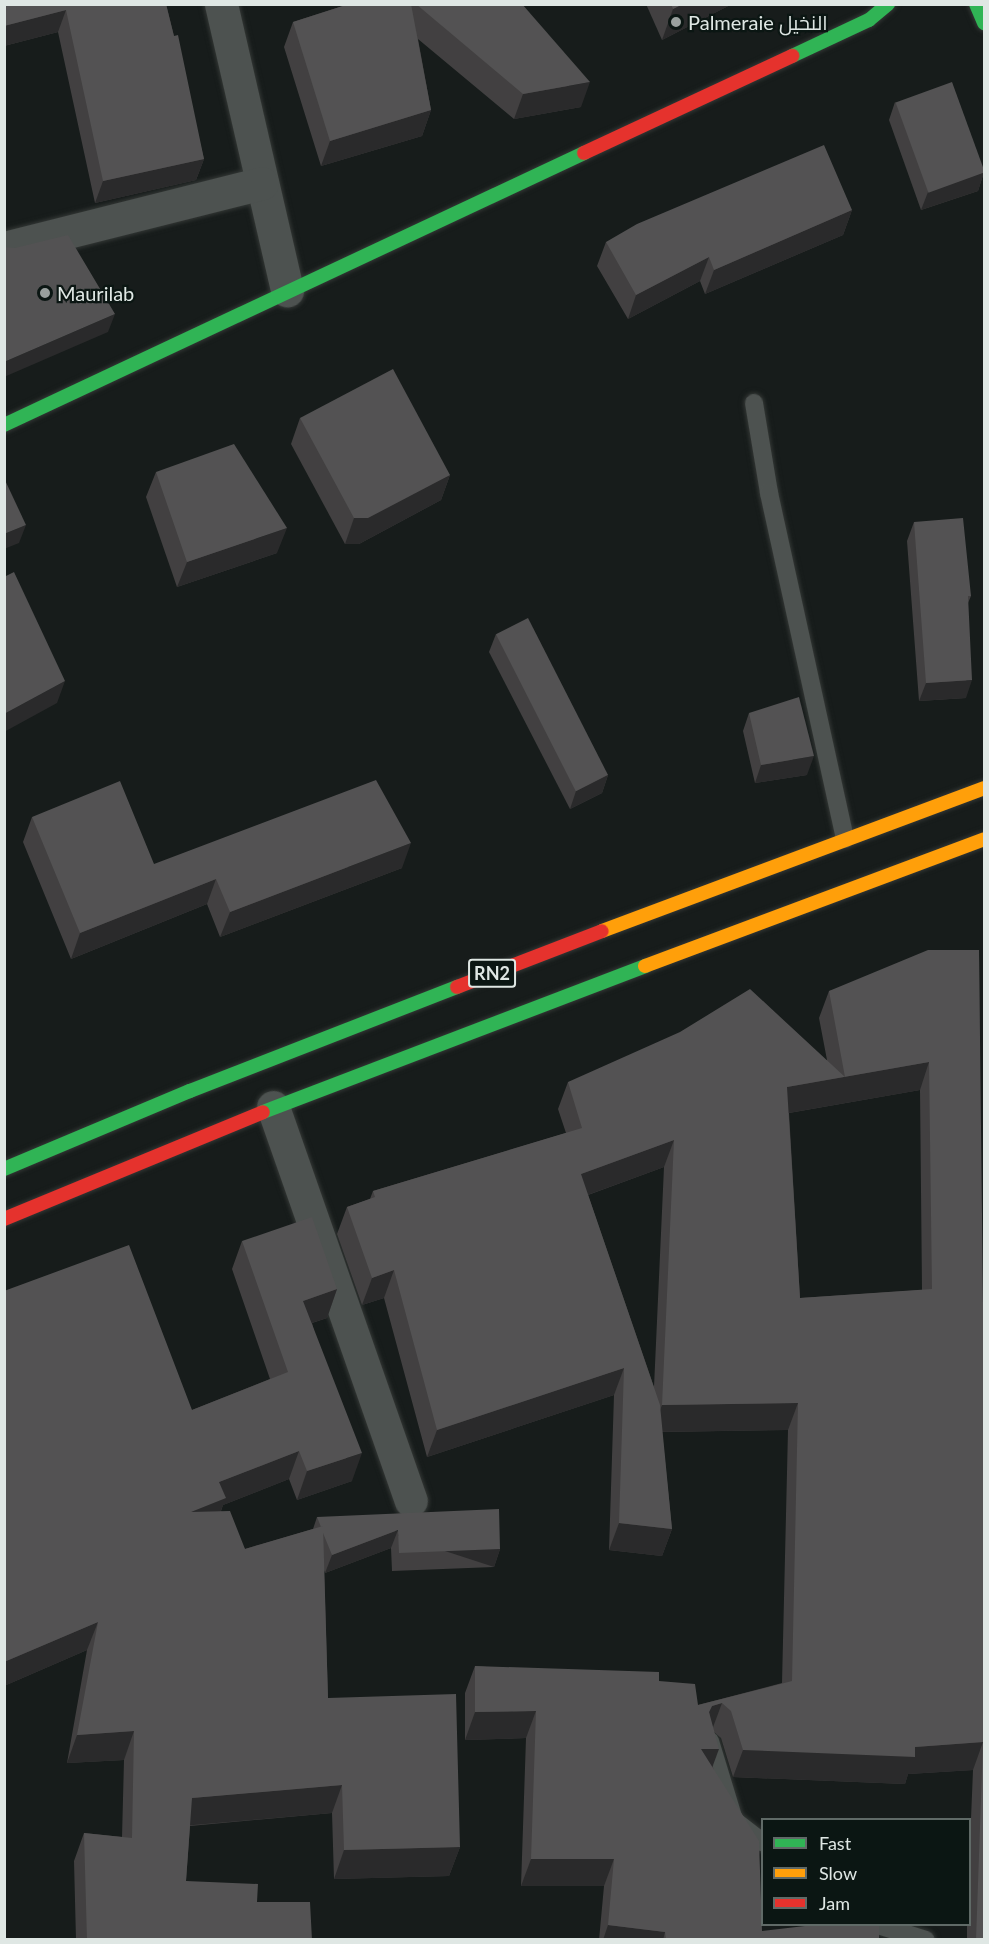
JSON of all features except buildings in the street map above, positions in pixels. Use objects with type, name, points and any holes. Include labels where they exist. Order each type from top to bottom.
[{"type":"main road","points":[[4,425],[869,20],[888,4]]},
{"type":"main road","points":[[976,4],[984,23]]},
{"type":"main road","name":"RN2","points":[[4,1169],[201,1086],[984,788]]},
{"type":"main road","name":"RN2","points":[[4,1219],[273,1107],[984,839]]},
{"type":"street","points":[[221,4],[287,291]]},
{"type":"street","points":[[4,248],[262,183]]},
{"type":"street","points":[[273,1107],[411,1500]]},
{"type":"lane","points":[[754,403],[768,493],[845,839]]},
{"type":"lane","points":[[710,1741],[734,1820],[761,1841]]},
{"type":"lane","points":[[881,1926],[926,1940]]},
{"type":"traffic: fast","points":[[792,56],[869,20],[888,4]]},
{"type":"traffic: fast","points":[[976,4],[984,23]]},
{"type":"traffic: fast","points":[[4,425],[584,153]]},
{"type":"traffic: fast","points":[[263,1112],[645,966]]},
{"type":"traffic: fast","points":[[4,1169],[190,1091],[457,987]]},
{"type":"traffic: slow","points":[[602,931],[984,788]]},
{"type":"traffic: slow","points":[[645,966],[984,839]]},
{"type":"traffic: jam","points":[[584,153],[792,56]]},
{"type":"traffic: jam","points":[[457,987],[602,931]]},
{"type":"traffic: jam","points":[[4,1219],[263,1112]]},
{"type":"place","name":"Palmeraie النخيل","points":[[676,22]]},
{"type":"place","name":"Maurilab","points":[[45,293]]}]
